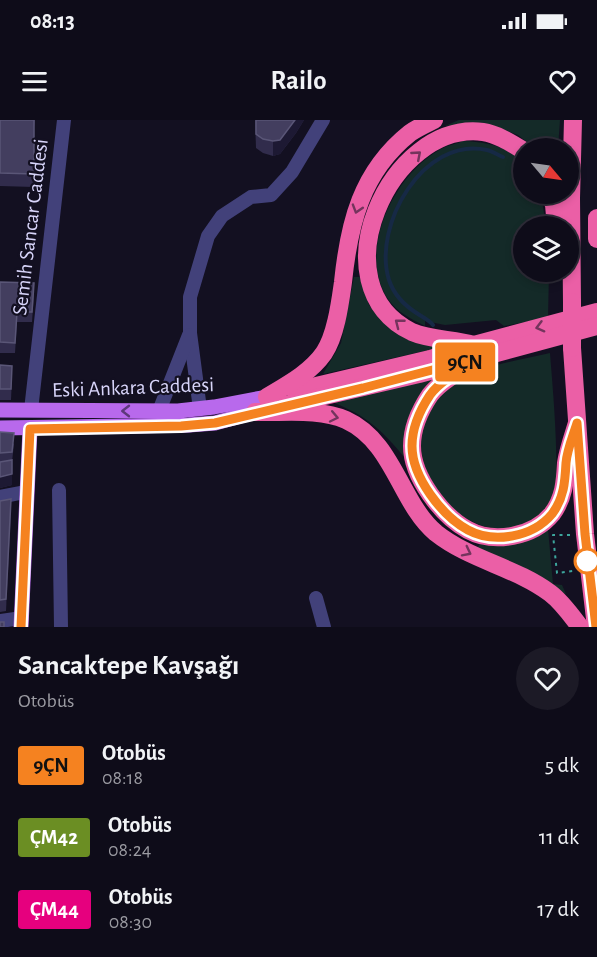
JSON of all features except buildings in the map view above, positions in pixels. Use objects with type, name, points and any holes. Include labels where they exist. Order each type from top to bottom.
[{"type":"highway","points":[[267,397],[302,375],[325,352],[340,306],[346,246],[368,181],[385,158],[411,133],[434,120]]},
{"type":"highway","points":[[571,216],[573,120]]},
{"type":"highway","points":[[480,351],[455,339],[433,338],[412,332],[380,306],[370,286],[366,261],[368,241],[373,219],[395,177],[415,155],[436,140],[460,132],[483,132],[513,144]]},
{"type":"highway","points":[[597,218],[597,239]]},
{"type":"highway","points":[[571,282],[577,423],[588,570],[596,627]]},
{"type":"highway","points":[[255,412],[363,388],[597,312]]},
{"type":"highway","points":[[267,397],[430,359],[480,351],[597,326]]},
{"type":"highway","points":[[480,351],[431,393],[418,417],[412,448],[417,469],[427,490],[447,514],[469,531],[489,536],[510,537],[532,530],[550,516],[561,500],[567,479],[566,461],[577,423]]},
{"type":"highway","points":[[255,412],[318,413],[345,419],[378,445],[416,507],[435,532],[462,550],[550,592],[568,610],[580,627]]},
{"type":"main road","name":"Eski Ankara Caddesi","points":[[0,410],[159,411],[200,409],[267,397]]},
{"type":"main road","name":"Eski Ankara Caddesi","points":[[0,428],[189,425],[215,423],[255,412]]},
{"type":"main road","points":[[21,623],[25,492],[30,429]]},
{"type":"street","name":"Semih Sancar Caddesi","points":[[31,410],[39,285],[64,120]]},
{"type":"street","points":[[200,409],[189,333],[190,297],[208,236],[222,216],[251,197],[271,195],[292,172],[323,120]]},
{"type":"street","points":[[159,411],[189,333]]},
{"type":"street","points":[[58,490],[61,627]]},
{"type":"street","points":[[0,497],[25,492]]},
{"type":"street","points":[[316,598],[324,627]]},
{"type":"street","points":[[0,621],[21,623]]},
{"type":"path","points":[[553,535],[557,573],[588,570]]},
{"type":"green space","points":[[459,120],[560,120],[559,138],[522,138],[494,126],[473,123],[445,126]]},
{"type":"green space","points":[[463,141],[480,142],[513,155],[513,204],[543,204],[544,216],[513,216],[513,282],[549,282],[548,318],[504,326],[496,320],[445,325],[425,321],[425,326],[400,311],[388,299],[379,280],[376,259],[385,215],[409,176],[424,160],[444,148]]},
{"type":"green space","points":[[354,277],[360,277],[369,305],[383,320],[442,347],[323,374],[341,343]]},
{"type":"green space","points":[[550,353],[556,454],[555,492],[552,503],[538,516],[508,528],[489,527],[471,521],[454,509],[429,477],[423,458],[421,439],[427,416],[434,403],[447,388],[470,374],[497,365]]},
{"type":"green space","points":[[439,376],[421,396],[411,412],[405,458],[373,424],[332,402]]},
{"type":"green space","points":[[548,529],[553,584],[562,585],[566,594],[477,549],[480,543],[507,543],[523,540]]},
{"type":"waterway","points":[[433,325],[404,304],[389,280],[386,258],[388,235],[396,211],[408,190],[423,171],[442,157],[464,149],[487,150],[503,157]]},
{"type":"bus line","name":"9ÇN","points":[[21,627],[25,492],[30,429],[181,426],[215,423],[486,356],[431,393],[418,417],[414,432],[412,448],[417,469],[427,490],[447,514],[469,531],[489,536],[510,537],[532,530],[550,516],[561,500],[567,479],[566,461],[577,423],[588,570],[596,627]]}]
